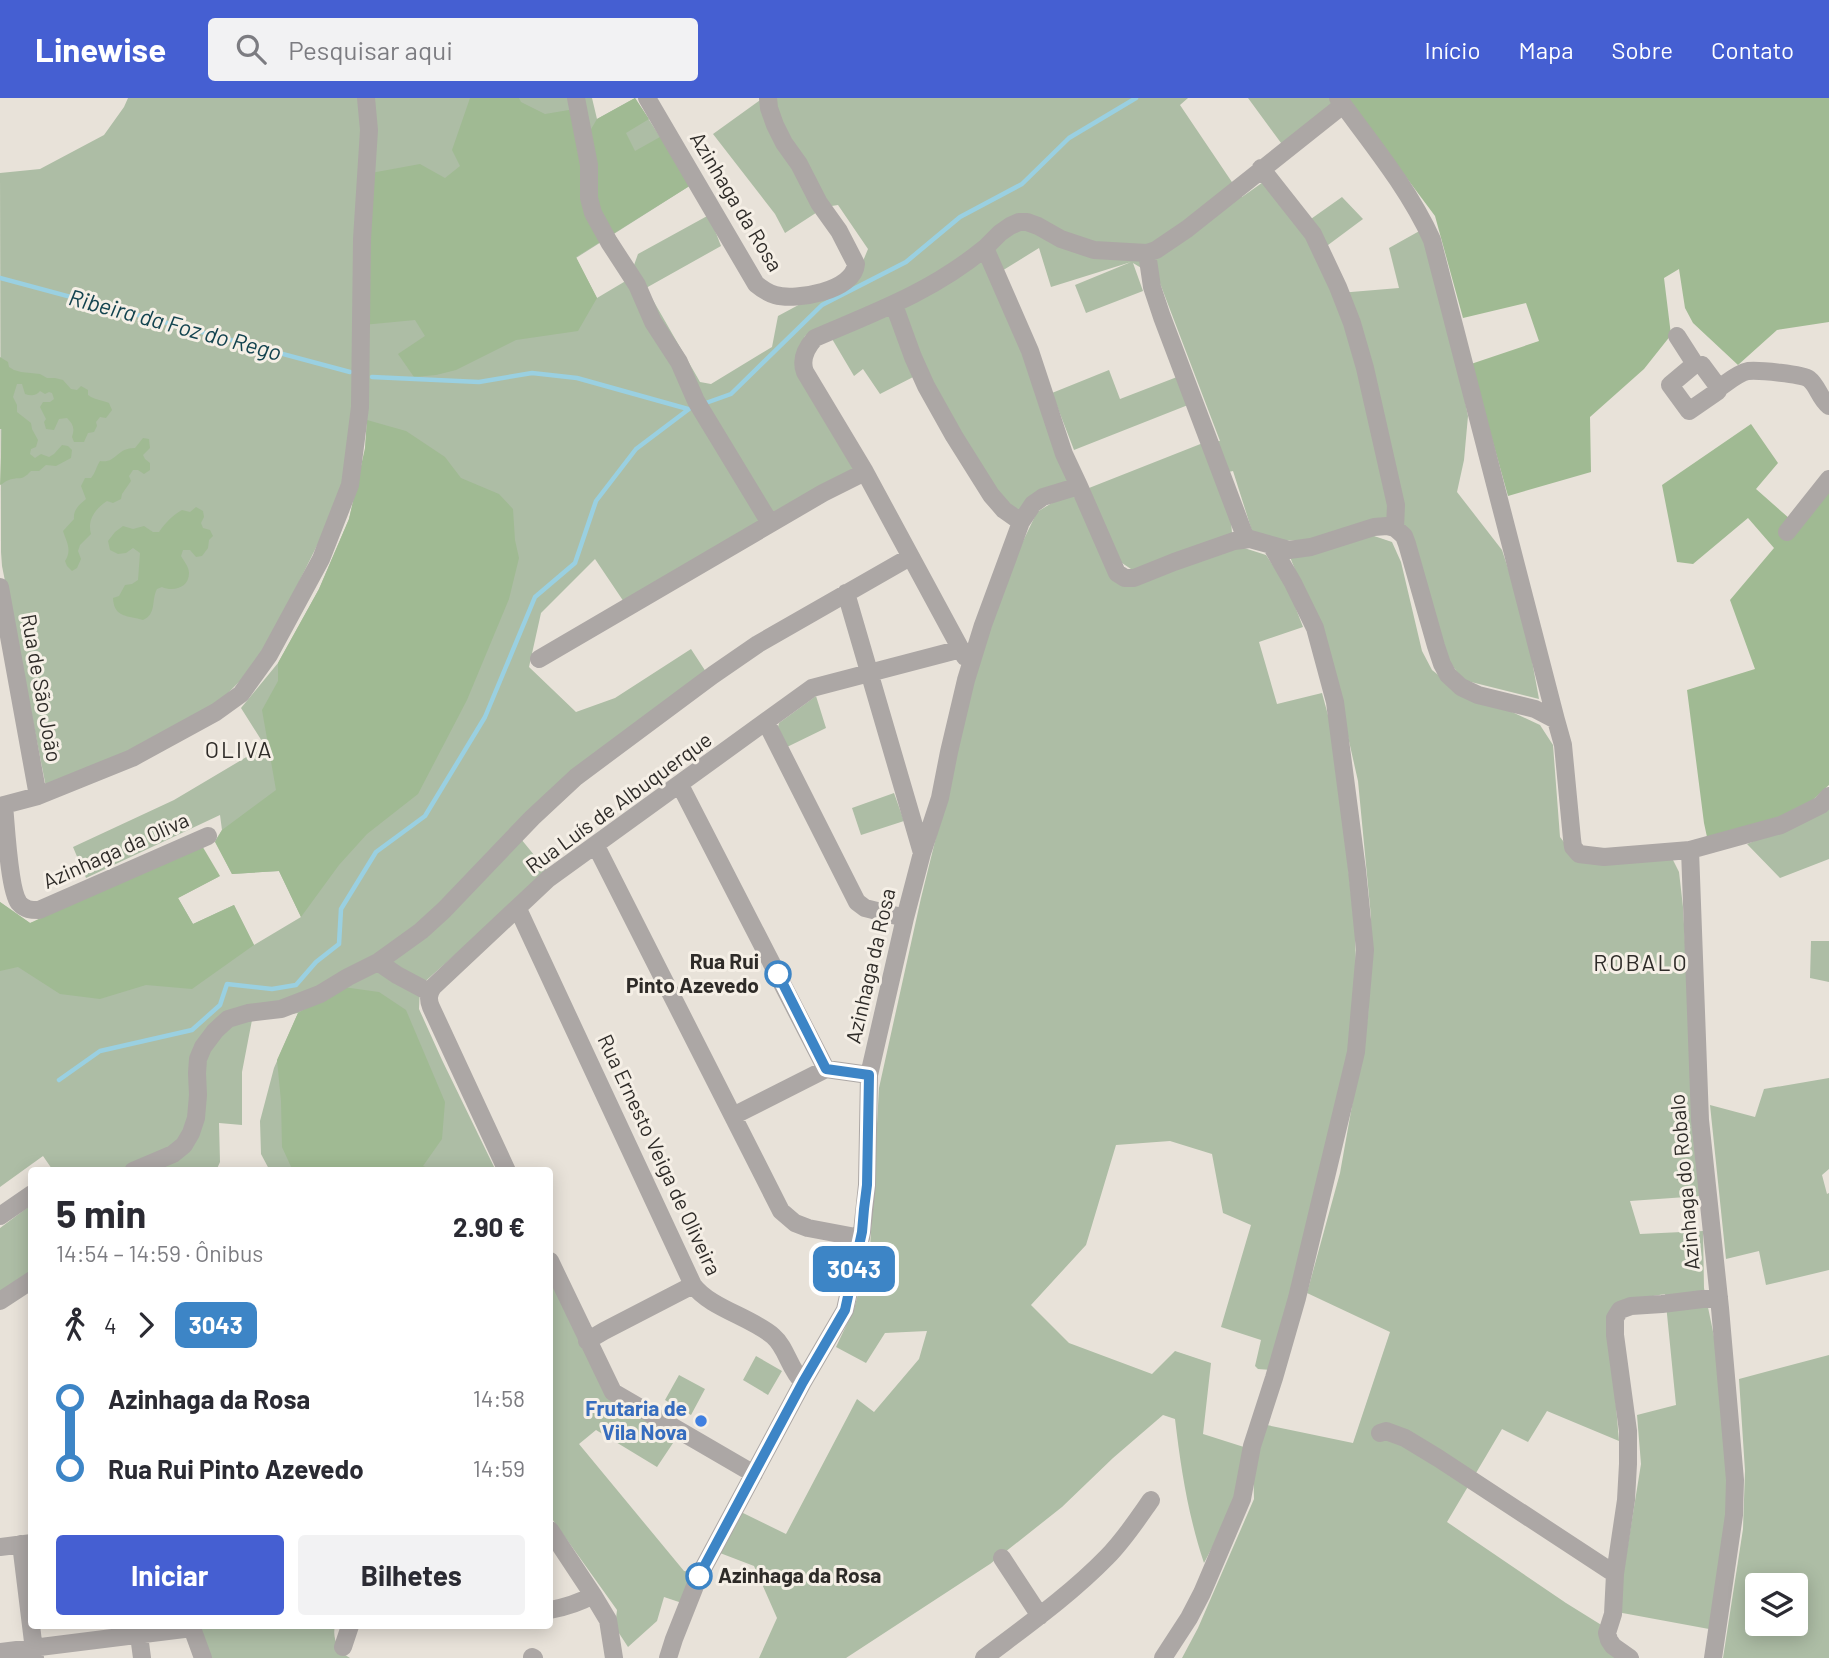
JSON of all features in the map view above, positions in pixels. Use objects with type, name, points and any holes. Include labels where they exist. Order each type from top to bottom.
[{"type":"street","points":[[2,806],[38,796],[132,758],[216,712],[242,694],[269,655],[321,559],[350,485],[360,407],[362,239],[369,130],[366,98]]},
{"type":"street","points":[[576,98],[589,165],[589,198],[593,213],[637,285],[653,322],[679,362],[696,401],[770,523]]},
{"type":"street","name":"Azinhaga da Rosa","points":[[647,98],[756,284],[777,296],[820,294],[846,281],[856,269],[856,264],[839,231],[819,203],[799,164],[784,143],[775,125],[768,98]]},
{"type":"street","points":[[971,666],[909,557],[865,472],[805,372],[803,359],[810,344],[815,338],[894,305],[944,278],[1010,226],[1019,222],[1038,226],[1061,239],[1094,250],[1147,253],[1156,250],[1187,229],[1340,101],[1409,197],[1432,240],[1556,720],[1564,756],[1573,847],[1579,854],[1604,857],[1690,850],[1781,825],[1821,805],[1829,796]]},
{"type":"street","points":[[1261,168],[1313,234],[1347,311],[1365,368],[1396,505],[1395,528]]},
{"type":"street","points":[[985,248],[1030,352],[1064,454],[1117,573],[1125,578],[1134,578],[1234,541],[1250,538],[1289,550],[1311,547],[1374,527],[1395,528],[1404,536],[1407,544],[1436,646],[1448,675],[1461,687],[1478,695],[1535,709],[1556,720]]},
{"type":"street","points":[[1147,253],[1152,287],[1162,317],[1246,539]]},
{"type":"street","points":[[894,305],[918,367],[954,436],[991,495],[1004,510],[1021,522]]},
{"type":"street","points":[[1677,336],[1695,364],[1670,385],[1689,411],[1719,388],[1749,371],[1802,375],[1815,385],[1818,395],[1829,406]]},
{"type":"street","points":[[1702,365],[1719,388]]},
{"type":"street","points":[[539,659],[822,493],[865,472]]},
{"type":"street","points":[[1787,532],[1829,479]]},
{"type":"street","name":"Azinhaga da Rosa","points":[[668,1658],[699,1576],[803,1382],[845,1310],[861,1238],[867,1185],[869,1075],[905,918],[940,799],[971,666],[983,625],[1021,522],[1033,504],[1043,497],[1079,486]]},
{"type":"street","points":[[1163,1658],[1202,1593],[1242,1499],[1252,1446],[1297,1298],[1356,1052],[1365,950],[1335,702],[1315,628],[1271,545]]},
{"type":"street","points":[[142,1167],[173,1154],[184,1145],[191,1133],[196,1118],[198,1059],[215,1031],[228,1019],[248,1013],[281,1009],[320,994],[378,962],[421,931],[444,910],[532,818],[576,777],[734,660],[783,628],[909,557]]},
{"type":"street","name":"Rua de São João","points":[[0,587],[38,796]]},
{"type":"street","points":[[846,593],[922,853]]},
{"type":"street","name":"Rua Luís de Albuquerque","points":[[429,992],[548,879],[812,688],[961,649]]},
{"type":"street","points":[[766,722],[857,902],[869,909],[905,918]]},
{"type":"street","points":[[680,785],[826,1069]]},
{"type":"street","name":"Azinhaga da Oliva","points":[[2,806],[6,888],[19,904],[28,910],[39,910],[208,836]]},
{"type":"street","points":[[596,846],[781,1211],[795,1223],[808,1228],[861,1238]]},
{"type":"street","name":"Azinhaga do Robalo","points":[[1690,850],[1700,1120],[1719,1297],[1735,1492],[1730,1546],[1713,1658]]},
{"type":"street","name":"Rua Ernesto Veiga de Oliveira","points":[[518,909],[693,1285],[703,1296],[765,1329],[776,1338],[796,1376],[803,1382]]},
{"type":"street","points":[[378,962],[429,992],[431,1007],[505,1167]]},
{"type":"street","points":[[733,1116],[826,1069],[869,1075]]},
{"type":"street","points":[[0,1216],[28,1196]]},
{"type":"street","points":[[553,1267],[613,1392],[754,1474]]},
{"type":"street","points":[[0,1301],[28,1283]]},
{"type":"street","points":[[587,1341],[693,1285]]},
{"type":"street","points":[[1630,1658],[1613,1646],[1607,1633],[1613,1614],[1628,1464],[1628,1431],[1615,1318],[1620,1310],[1631,1306],[1719,1297]]},
{"type":"street","points":[[1380,1433],[1394,1433],[1416,1444],[1615,1574]]},
{"type":"street","points":[[984,1658],[1040,1616],[1107,1558],[1151,1500]]},
{"type":"street","points":[[553,1535],[607,1620],[614,1658]]},
{"type":"street","points":[[0,1547],[26,1544],[28,1571]]},
{"type":"street","points":[[1002,1558],[1040,1616]]},
{"type":"street","points":[[553,1609],[580,1603],[593,1595]]},
{"type":"street","points":[[32,1629],[34,1653]]},
{"type":"street","points":[[0,1652],[34,1653],[91,1649],[139,1635],[184,1629]]},
{"type":"street","points":[[192,1629],[203,1658]]},
{"type":"street","points":[[343,1647],[349,1629]]},
{"type":"street","points":[[139,1635],[142,1658]]},
{"type":"green space","points":[[128,98],[361,98],[354,399],[340,499],[262,657],[220,701],[128,751],[46,787],[2,566],[0,173],[40,169],[104,135]]},
{"type":"green space","points":[[369,98],[592,98],[597,119],[635,98],[691,185],[576,258],[597,298],[629,279],[638,254],[709,215],[721,246],[646,288],[700,382],[711,384],[772,347],[778,316],[858,273],[868,249],[838,205],[825,207],[785,233],[775,214],[713,134],[763,98],[1188,98],[1180,105],[1242,197],[1266,180],[1301,226],[1342,197],[1363,219],[1320,251],[1339,293],[1399,288],[1389,248],[1423,229],[1437,262],[1468,416],[1464,460],[1457,492],[1502,550],[1524,617],[1539,699],[1463,680],[1440,649],[1398,532],[1312,541],[1267,540],[1252,531],[1233,471],[1215,475],[1230,508],[1232,533],[1137,573],[1119,561],[1089,488],[1203,443],[1220,441],[1158,278],[1133,263],[1143,291],[1086,313],[1075,285],[1131,262],[1051,287],[1039,248],[992,277],[1071,479],[1015,530],[921,373],[880,394],[863,369],[854,376],[825,327],[805,336],[796,359],[859,469],[624,602],[595,559],[541,613],[529,667],[576,712],[615,698],[691,649],[708,675],[599,756],[521,839],[548,872],[420,986],[419,1009],[494,1167],[268,1167],[261,1154],[260,1121],[274,1068],[298,1013],[252,1020],[242,1072],[242,1125],[219,1123],[218,1167],[51,1167],[43,1156],[0,1187],[0,902],[30,923],[220,876],[178,898],[193,924],[234,905],[254,945],[301,917],[279,871],[232,874],[215,841],[222,830],[220,815],[86,878],[73,847],[174,800],[265,746],[241,708],[278,663],[319,589],[349,519],[365,453]]},
{"type":"green space","points":[[470,98],[519,98],[521,102],[545,114],[569,110],[590,131],[597,119],[635,98],[649,119],[626,133],[635,151],[660,137],[691,185],[576,257],[597,298],[578,331],[516,340],[456,370],[414,377],[398,354],[425,336],[415,320],[363,325],[371,173],[420,164],[445,178],[460,166],[452,150]]},
{"type":"green space","points":[[1248,98],[1344,98],[1284,147]]},
{"type":"green space","points":[[1347,98],[1829,98],[1829,322],[1777,330],[1738,365],[1693,323],[1685,308],[1679,269],[1664,278],[1671,335],[1644,369],[1590,417],[1591,472],[1508,496],[1471,364],[1539,341],[1526,303],[1463,318],[1435,216]]},
{"type":"green space","points":[[0,357],[14,370],[63,380],[71,389],[77,390],[81,386],[88,390],[91,397],[109,403],[112,410],[106,418],[100,417],[94,432],[88,433],[84,442],[74,442],[73,426],[67,418],[59,419],[54,430],[46,429],[46,419],[40,407],[43,402],[54,399],[52,393],[45,394],[40,391],[35,395],[27,395],[22,384],[17,384],[13,397],[17,412],[31,423],[38,440],[30,454],[35,458],[41,454],[49,457],[62,445],[72,450],[71,458],[56,466],[46,465],[39,471],[31,471],[22,478],[8,480],[0,485],[2,429]]},
{"type":"green space","points":[[1109,370],[1120,399],[1177,377],[1188,405],[1074,450],[1052,393]]},
{"type":"green space","points":[[367,420],[406,431],[445,457],[461,478],[499,494],[513,509],[519,558],[509,599],[467,700],[418,794],[367,834],[339,865],[301,917],[279,871],[232,874],[215,842],[222,830],[276,790],[262,710],[278,681],[278,663],[319,589],[349,519],[365,448]]},
{"type":"green space","points":[[1751,424],[1778,463],[1756,489],[1790,519],[1829,474],[1829,785],[1813,800],[1778,821],[1707,837],[1687,690],[1755,669],[1730,600],[1774,548],[1748,518],[1693,564],[1677,562],[1662,485]]},
{"type":"green space","points":[[143,438],[149,439],[150,448],[143,455],[150,463],[150,470],[144,474],[133,470],[129,476],[131,481],[121,499],[113,503],[107,501],[96,511],[90,524],[91,534],[78,551],[81,559],[77,568],[72,571],[65,561],[68,550],[63,531],[86,499],[81,486],[85,478],[91,478],[100,461],[110,460],[124,450],[135,448]]},
{"type":"green space","points":[[1065,495],[1078,498],[1123,583],[1238,546],[1266,555],[1288,588],[1303,627],[1259,642],[1277,704],[1322,693],[1335,741],[1355,932],[1357,998],[1344,1075],[1271,1370],[1258,1369],[1255,1366],[1261,1340],[1221,1327],[1251,1225],[1223,1213],[1212,1154],[1170,1141],[1116,1145],[1086,1245],[1031,1305],[1069,1343],[1152,1374],[1175,1351],[1211,1363],[1203,1434],[1247,1448],[1232,1510],[1204,1563],[1186,1492],[1175,1419],[1163,1415],[1062,1507],[990,1564],[846,1658],[759,1658],[777,1618],[754,1566],[720,1553],[741,1512],[786,1534],[857,1399],[874,1412],[919,1359],[927,1331],[885,1333],[866,1363],[836,1347],[854,1309],[870,1249],[879,1088],[965,702],[1012,564],[1037,512]]},
{"type":"green space","points":[[196,507],[203,511],[203,528],[210,530],[213,536],[202,556],[196,557],[190,550],[183,550],[181,556],[189,571],[186,582],[180,588],[157,589],[152,610],[143,620],[119,613],[113,598],[119,596],[125,585],[138,580],[140,553],[133,548],[118,554],[110,550],[108,541],[123,526],[133,529],[144,526],[153,532],[159,532],[179,512],[190,512]]},
{"type":"green space","points":[[1371,535],[1392,542],[1401,562],[1422,651],[1432,670],[1461,693],[1499,706],[1540,725],[1553,745],[1560,837],[1574,855],[1671,856],[1679,872],[1700,1196],[1630,1201],[1640,1234],[1703,1231],[1704,1288],[1717,1351],[1729,1486],[1725,1540],[1709,1629],[1617,1612],[1641,1464],[1637,1415],[1676,1405],[1665,1294],[1630,1300],[1611,1347],[1619,1441],[1547,1411],[1528,1442],[1502,1429],[1447,1522],[1603,1626],[1626,1658],[1182,1658],[1198,1628],[1254,1499],[1253,1457],[1267,1425],[1353,1443],[1390,1332],[1307,1293],[1340,1173],[1368,1016],[1371,917],[1358,781],[1330,657],[1290,557]]},
{"type":"green space","points":[[816,696],[826,728],[787,747],[778,727],[779,723]]},
{"type":"green space","points":[[894,793],[904,821],[861,835],[852,808]]},
{"type":"green space","points":[[1829,807],[1829,859],[1780,878],[1747,844],[1825,812]]},
{"type":"green space","points":[[201,844],[220,876],[178,898],[193,924],[234,905],[254,945],[192,989],[146,985],[100,999],[60,994],[18,967],[0,971],[0,902],[30,923]]},
{"type":"green space","points":[[1811,941],[1829,941],[1829,982],[1810,978]]},
{"type":"green space","points":[[343,987],[379,992],[406,1010],[445,1102],[442,1139],[423,1166],[426,1167],[291,1167],[282,1147],[277,1060],[298,1013]]},
{"type":"green space","points":[[1829,1078],[1829,1169],[1822,1175],[1827,1194],[1829,1193],[1829,1270],[1766,1285],[1759,1251],[1726,1259],[1710,1105],[1755,1117],[1764,1089]]},
{"type":"green space","points":[[28,1207],[28,1274],[0,1295],[0,1228]]},
{"type":"green space","points":[[553,1285],[608,1398],[677,1437],[657,1467],[596,1430],[579,1444],[684,1571],[693,1572],[682,1603],[664,1597],[657,1621],[628,1647],[615,1627],[617,1610],[553,1520]]},
{"type":"green space","points":[[1829,1355],[1829,1658],[1723,1658],[1743,1529],[1745,1471],[1739,1379]]},
{"type":"green space","points":[[756,1356],[782,1371],[768,1395],[743,1380]]},
{"type":"green space","points":[[679,1375],[705,1389],[691,1415],[665,1400]]},
{"type":"green space","points":[[190,1629],[335,1629],[337,1644],[350,1658],[195,1658]]},
{"type":"waterway","name":"Ribeira da Foz do Rego","points":[[703,404],[731,394],[822,305],[906,262],[960,217],[1022,184],[1069,138],[1136,98]]},
{"type":"waterway","name":"Ribeira da Foz do Rego","points":[[0,278],[350,372]]},
{"type":"waterway","name":"Ribeira da Foz do Rego","points":[[372,377],[479,382],[532,373],[577,378],[688,409]]},
{"type":"waterway","points":[[59,1080],[100,1051],[192,1030],[220,1005],[227,984],[272,989],[296,985],[316,962],[339,944],[341,909],[376,852],[425,816],[485,717],[535,597],[575,563],[596,501],[636,449],[689,409]]},
{"type":"bus line","name":"3043","points":[[699,1576],[803,1382],[845,1310],[862,1232],[867,1185],[869,1075],[826,1069],[778,974]]},
{"type":"place","name":"Rua Rui Pinto Azevedo","points":[[778,974]]},
{"type":"place","name":"Frutaria de Vila Nova","points":[[701,1421]]},
{"type":"place","name":"Azinhaga da Rosa","points":[[699,1576]]},
{"type":"district","name":"OLIVA","points":[[239,750]]},
{"type":"district","name":"ROBALO","points":[[1641,963]]}]
